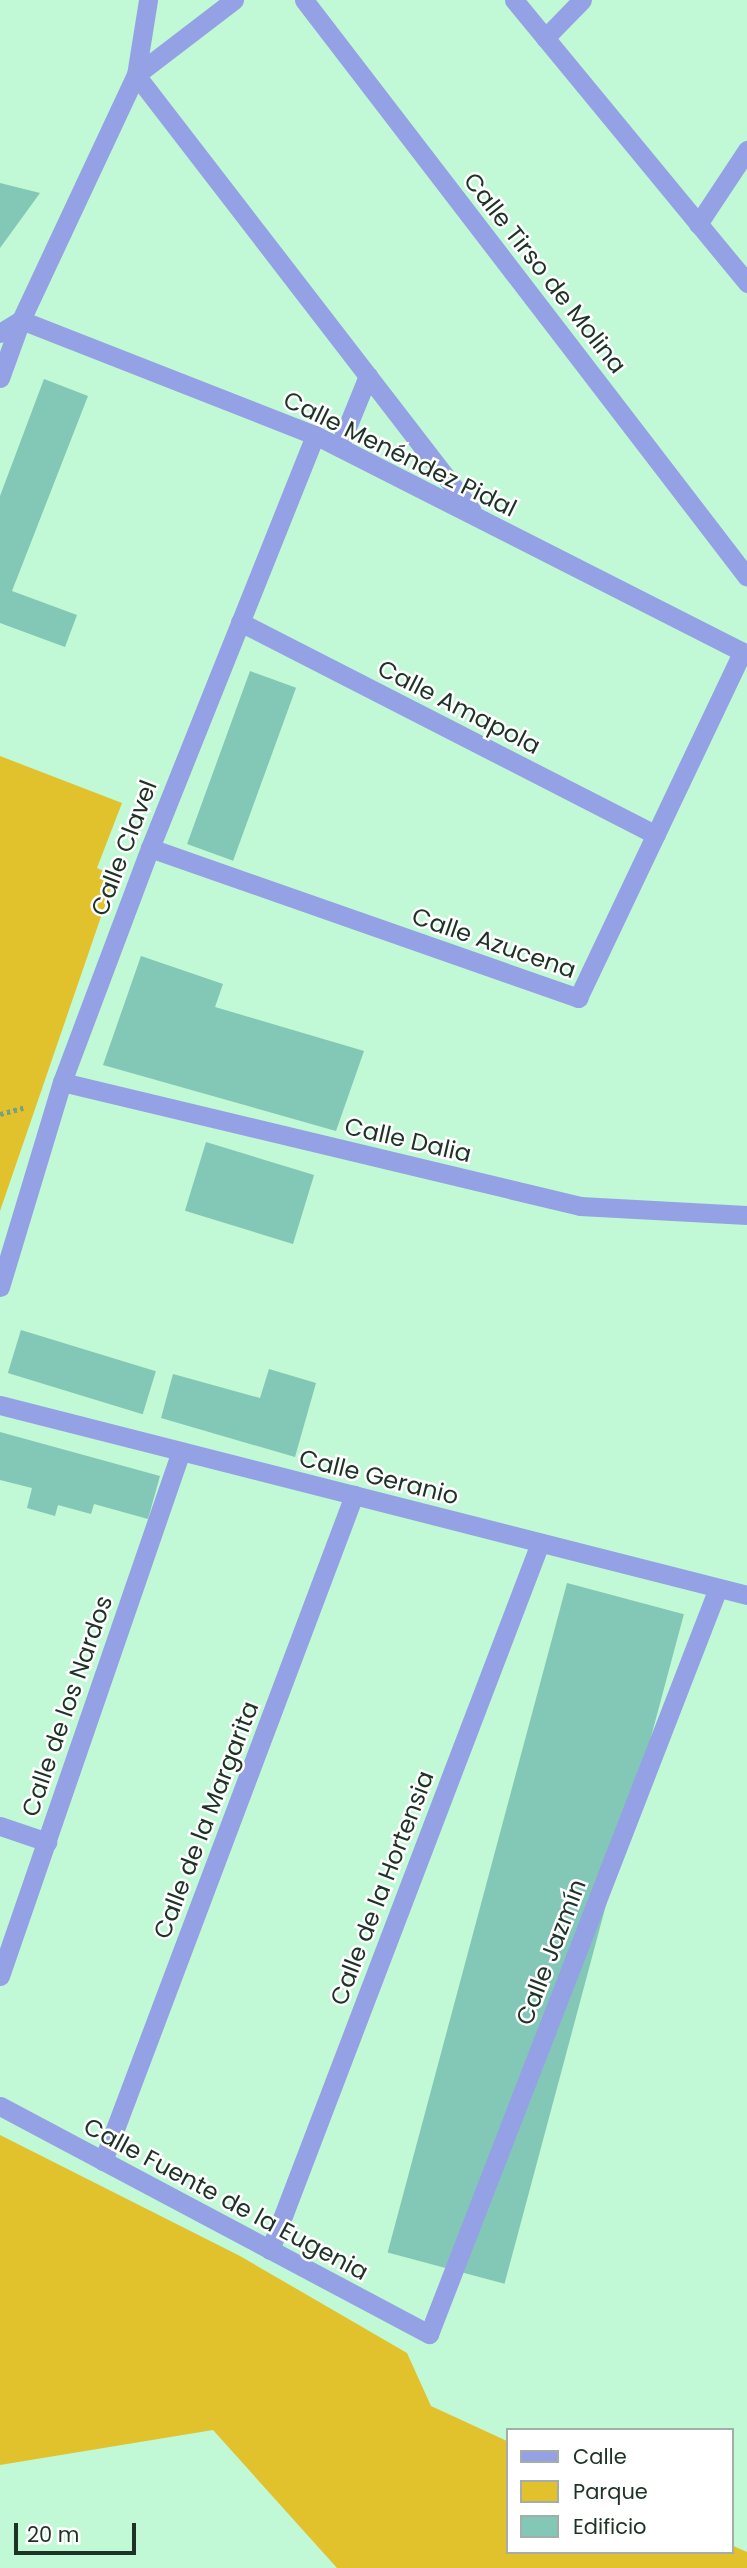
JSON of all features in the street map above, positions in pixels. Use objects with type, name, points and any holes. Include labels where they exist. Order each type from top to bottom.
[{"type":"street","points":[[0,378],[21,320],[136,75],[148,0]]},
{"type":"street","points":[[136,75],[234,0]]},
{"type":"street","name":"Calle Tirso de Molina","points":[[304,0],[747,577]]},
{"type":"street","points":[[514,0],[747,283]]},
{"type":"street","points":[[545,38],[582,0]]},
{"type":"street","points":[[136,75],[477,517]]},
{"type":"street","points":[[698,224],[747,150]]},
{"type":"street","points":[[0,333],[21,320]]},
{"type":"street","name":"Calle Menéndez Pidal","points":[[21,320],[315,435],[745,653]]},
{"type":"street","points":[[339,447],[368,376]]},
{"type":"street","name":"Calle Clavel","points":[[0,1287],[62,1082],[150,848],[315,435]]},
{"type":"street","name":"Calle Amapola","points":[[240,622],[656,835]]},
{"type":"street","name":"Calle Azucena","points":[[150,848],[578,998],[745,653]]},
{"type":"street","name":"Calle Dalia","points":[[62,1082],[580,1206],[747,1215]]},
{"type":"street","name":"Calle Geranio","points":[[0,1405],[747,1595]]},
{"type":"street","name":"Calle de los Nardos","points":[[0,1976],[181,1451]]},
{"type":"street","name":"Calle de la Margarita","points":[[103,2161],[354,1495]]},
{"type":"street","name":"Calle de la Hortensia","points":[[270,2250],[540,1543]]},
{"type":"street","name":"Calle Jazmín","points":[[429,2334],[718,1588]]},
{"type":"street","points":[[0,1826],[47,1842]]},
{"type":"street","name":"Calle Fuente de la Eugenia","points":[[0,2106],[429,2334]]},
{"type":"green space","points":[[0,756],[122,803],[97,868],[115,876],[0,1211]]},
{"type":"green space","points":[[0,2135],[240,2256],[407,2353],[431,2406],[505,2440],[505,2554],[733,2554],[733,2546],[747,2552],[747,2568],[337,2568],[213,2430],[0,2465]]},
{"type":"building","points":[[0,183],[40,193],[0,248]]},
{"type":"building","points":[[44,379],[88,396],[12,591],[77,615],[65,647],[0,623],[0,496]]},
{"type":"building","points":[[250,671],[296,688],[233,861],[187,844]]},
{"type":"building","points":[[141,956],[223,984],[215,1007],[364,1051],[336,1131],[103,1065]]},
{"type":"building","points":[[206,1142],[314,1175],[293,1244],[185,1211]]},
{"type":"building","points":[[21,1330],[156,1371],[143,1414],[8,1373]]},
{"type":"building","points":[[269,1369],[316,1383],[295,1457],[161,1418],[173,1374],[260,1398]]},
{"type":"building","points":[[0,1432],[160,1476],[148,1519],[94,1504],[91,1514],[58,1505],[55,1516],[27,1508],[32,1488],[0,1480]]},
{"type":"building","points":[[567,1583],[684,1614],[505,2284],[388,2252]]}]
